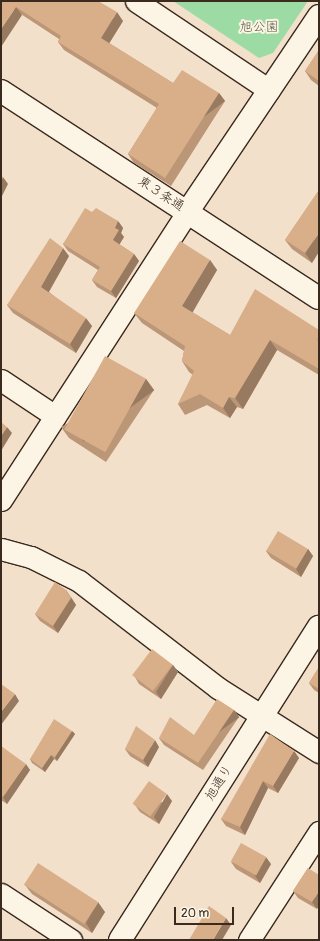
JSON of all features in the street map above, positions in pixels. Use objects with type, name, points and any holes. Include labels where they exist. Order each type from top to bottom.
[{"type":"street","points":[[136,1],[269,90]]},
{"type":"street","points":[[1,500],[188,211],[319,16]]},
{"type":"street","name":"東３条通","points":[[1,91],[188,211],[319,298]]},
{"type":"street","points":[[1,380],[55,416]]},
{"type":"street","points":[[1,549],[31,557],[79,581],[125,619],[261,718],[319,752]]},
{"type":"street","name":"旭通り","points":[[126,938],[261,718],[319,627]]},
{"type":"street","points":[[249,940],[319,832]]},
{"type":"street","points":[[1,894],[71,940]]},
{"type":"green space","name":"旭公園","points":[[173,1],[308,1],[273,53],[259,58]]},
{"type":"building","points":[[1,1],[98,1],[117,12],[101,38],[173,83],[182,70],[219,93],[165,178],[128,154],[159,104],[58,42],[61,36],[16,7],[1,29]]},
{"type":"building","points":[[319,50],[319,81],[305,71]]},
{"type":"building","points":[[319,190],[319,233],[305,253],[285,240]]},
{"type":"building","points":[[85,208],[92,212],[96,208],[118,221],[115,228],[119,230],[113,240],[134,254],[111,291],[92,280],[100,267],[63,244]]},
{"type":"building","points":[[50,238],[63,248],[41,287],[86,318],[70,344],[7,305]]},
{"type":"building","points":[[180,241],[210,260],[182,306],[230,335],[255,289],[319,330],[317,340],[319,341],[319,369],[270,340],[235,398],[229,397],[223,408],[200,394],[178,404],[194,371],[182,361],[185,346],[134,313]]},
{"type":"building","points":[[105,356],[146,379],[105,452],[64,429]]},
{"type":"building","points":[[1,422],[7,427],[1,436]]},
{"type":"building","points":[[278,531],[308,549],[296,569],[266,551]]},
{"type":"building","points":[[55,582],[66,590],[71,598],[53,626],[35,614]]},
{"type":"building","points":[[152,649],[173,665],[153,691],[132,675]]},
{"type":"building","points":[[319,667],[319,689],[309,683]]},
{"type":"building","points":[[1,684],[15,694],[1,712]]},
{"type":"building","points":[[217,699],[234,710],[198,763],[159,738],[170,717],[194,735]]},
{"type":"building","points":[[54,719],[72,731],[55,757],[51,755],[42,768],[30,759]]},
{"type":"building","points":[[136,726],[155,740],[143,760],[125,749]]},
{"type":"building","points":[[270,734],[294,751],[273,786],[263,781],[240,827],[221,819]]},
{"type":"building","points":[[1,746],[26,764],[3,797],[1,796]]},
{"type":"building","points":[[149,781],[167,794],[150,817],[133,804]]},
{"type":"building","points":[[241,843],[266,857],[256,875],[231,861]]},
{"type":"building","points":[[38,863],[98,902],[84,924],[24,885]]},
{"type":"building","points":[[308,868],[319,875],[319,891],[312,902],[293,891]]},
{"type":"building","points":[[209,906],[226,918],[213,940],[189,940]]}]
